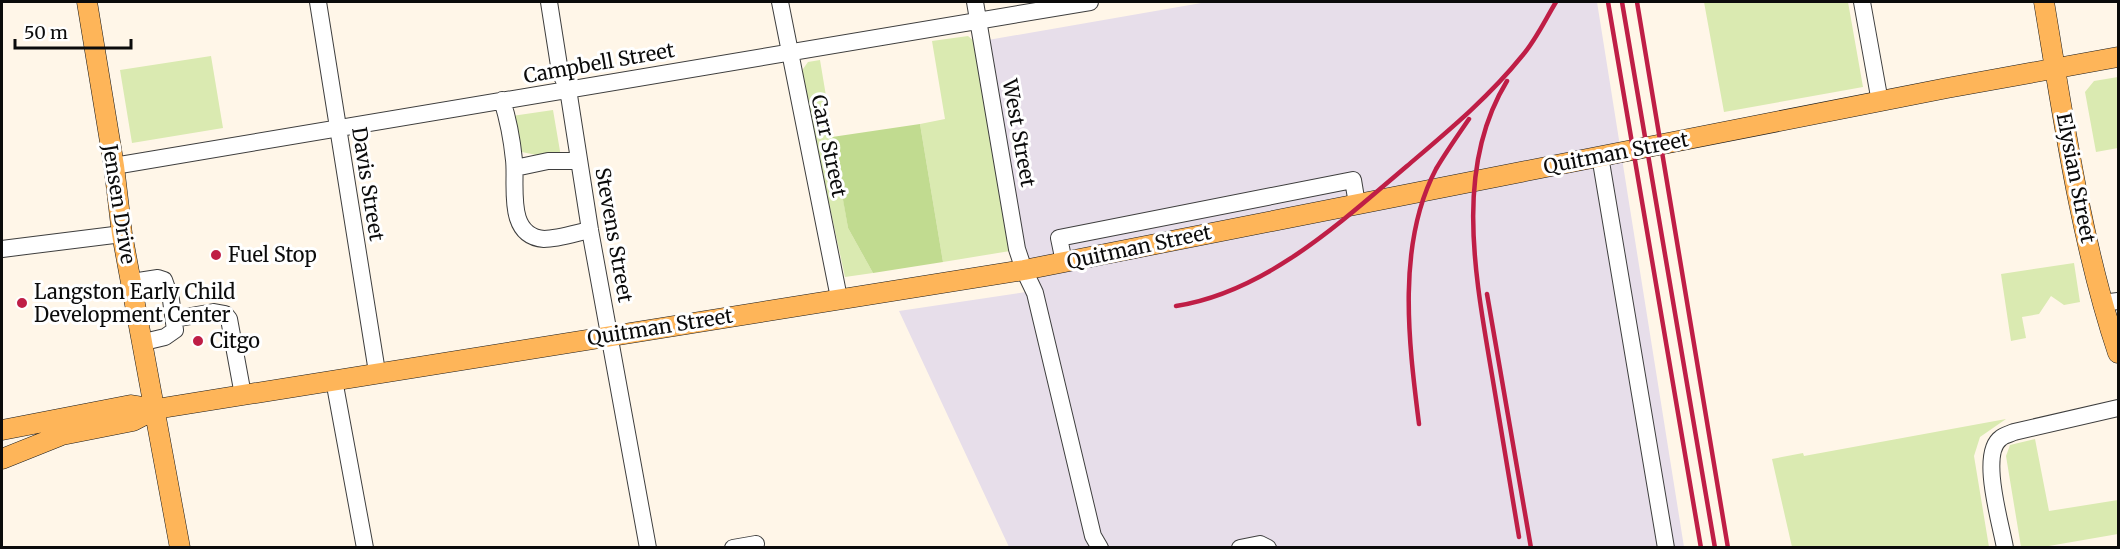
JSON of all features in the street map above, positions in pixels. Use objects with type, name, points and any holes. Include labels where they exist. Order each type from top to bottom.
[{"type":"main road","name":"Jensen Drive","points":[[87,2],[114,166],[122,234],[144,342],[180,548]]},
{"type":"main road","name":"Elysian Street","points":[[2044,2],[2055,68],[2110,302],[2118,353]]},
{"type":"main road","name":"Quitman Street","points":[[7,432],[131,405],[156,409],[611,334],[839,298],[867,297],[1024,270],[1275,219],[2118,57]]},
{"type":"main road","name":"Quitman Street","points":[[2,459],[62,435],[133,421],[156,409]]},
{"type":"street","name":"Davis Street","points":[[318,2],[377,372]]},
{"type":"street","name":"Stevens Street","points":[[549,2],[560,72],[568,89],[590,230],[611,334],[648,548]]},
{"type":"street","name":"Carr Street","points":[[780,2],[839,298]]},
{"type":"street","name":"West Street","points":[[975,2],[1017,249],[1035,293],[1093,536],[1100,548]]},
{"type":"street","name":"Campbell Street","points":[[114,166],[1090,2]]},
{"type":"street","points":[[1862,2],[1880,102]]},
{"type":"street","points":[[502,100],[507,116],[515,168],[513,203],[521,225],[532,235],[544,238],[590,230]]},
{"type":"street","points":[[1600,156],[1666,548]]},
{"type":"street","points":[[515,168],[548,161],[579,161]]},
{"type":"street","points":[[1064,262],[1059,238],[1270,196],[1353,180],[1357,204]]},
{"type":"street","points":[[1321,186],[1326,210]]},
{"type":"street","points":[[1270,196],[1275,219]]},
{"type":"street","points":[[2,249],[122,234]]},
{"type":"street","points":[[132,282],[158,278],[164,280],[174,319],[175,330],[165,337],[144,342]]},
{"type":"street","points":[[174,319],[214,312],[225,314],[229,319],[243,395]]},
{"type":"street","points":[[334,380],[364,548]]},
{"type":"street","points":[[2005,548],[1990,466],[1994,447],[1999,438],[2014,432],[2118,408]]},
{"type":"street","points":[[733,548],[756,544]]},
{"type":"street","points":[[1240,548],[1260,544],[1268,548]]},
{"type":"shaded area","points":[[1207,2],[1597,2],[1684,547],[1009,547],[899,311],[1026,292],[988,40]]},
{"type":"green space","points":[[1704,2],[1848,2],[1863,87],[1724,112]]},
{"type":"green space","points":[[968,36],[974,41],[1010,251],[943,262],[920,124],[945,119],[932,41]]},
{"type":"green space","points":[[211,56],[223,128],[132,143],[120,70]]},
{"type":"green space","points":[[820,60],[848,228],[873,273],[845,277],[802,79],[803,69],[808,62]]},
{"type":"green space","points":[[2118,77],[2118,148],[2096,152],[2085,92],[2094,81]]},
{"type":"green space","points":[[553,110],[561,157],[522,152],[512,116]]},
{"type":"green space","points":[[920,124],[943,262],[873,273],[848,228],[832,137]]},
{"type":"green space","points":[[2074,263],[2080,302],[2064,305],[2051,296],[2039,314],[2022,317],[2026,338],[2011,341],[2001,274]]},
{"type":"green space","points":[[2006,419],[1980,437],[1974,456],[1989,547],[1792,547],[1772,459],[1803,453],[1804,456]]},
{"type":"green space","points":[[2035,439],[2049,511],[2118,500],[2118,534],[2043,547],[2021,547],[2006,456],[2010,445]]},
{"type":"railway","points":[[1176,306],[1209,298],[1241,286],[1300,252],[1356,210],[1467,114],[1495,86],[1527,50],[1556,2]]},
{"type":"railway","points":[[1608,2],[1701,548]]},
{"type":"railway","points":[[1622,2],[1715,548]]},
{"type":"railway","points":[[1637,2],[1728,548]]},
{"type":"railway","points":[[1507,81],[1490,115],[1480,151],[1474,187],[1473,225],[1480,301],[1519,537]]},
{"type":"railway","points":[[1419,424],[1409,328],[1410,262],[1415,230],[1423,198],[1436,169],[1469,119]]},
{"type":"railway","points":[[1487,294],[1531,548]]},
{"type":"place","name":"Fuel Stop","points":[[216,255]]},
{"type":"place","name":"Langston Early Child Development Center","points":[[22,303]]},
{"type":"place","name":"Citgo","points":[[198,341]]}]
